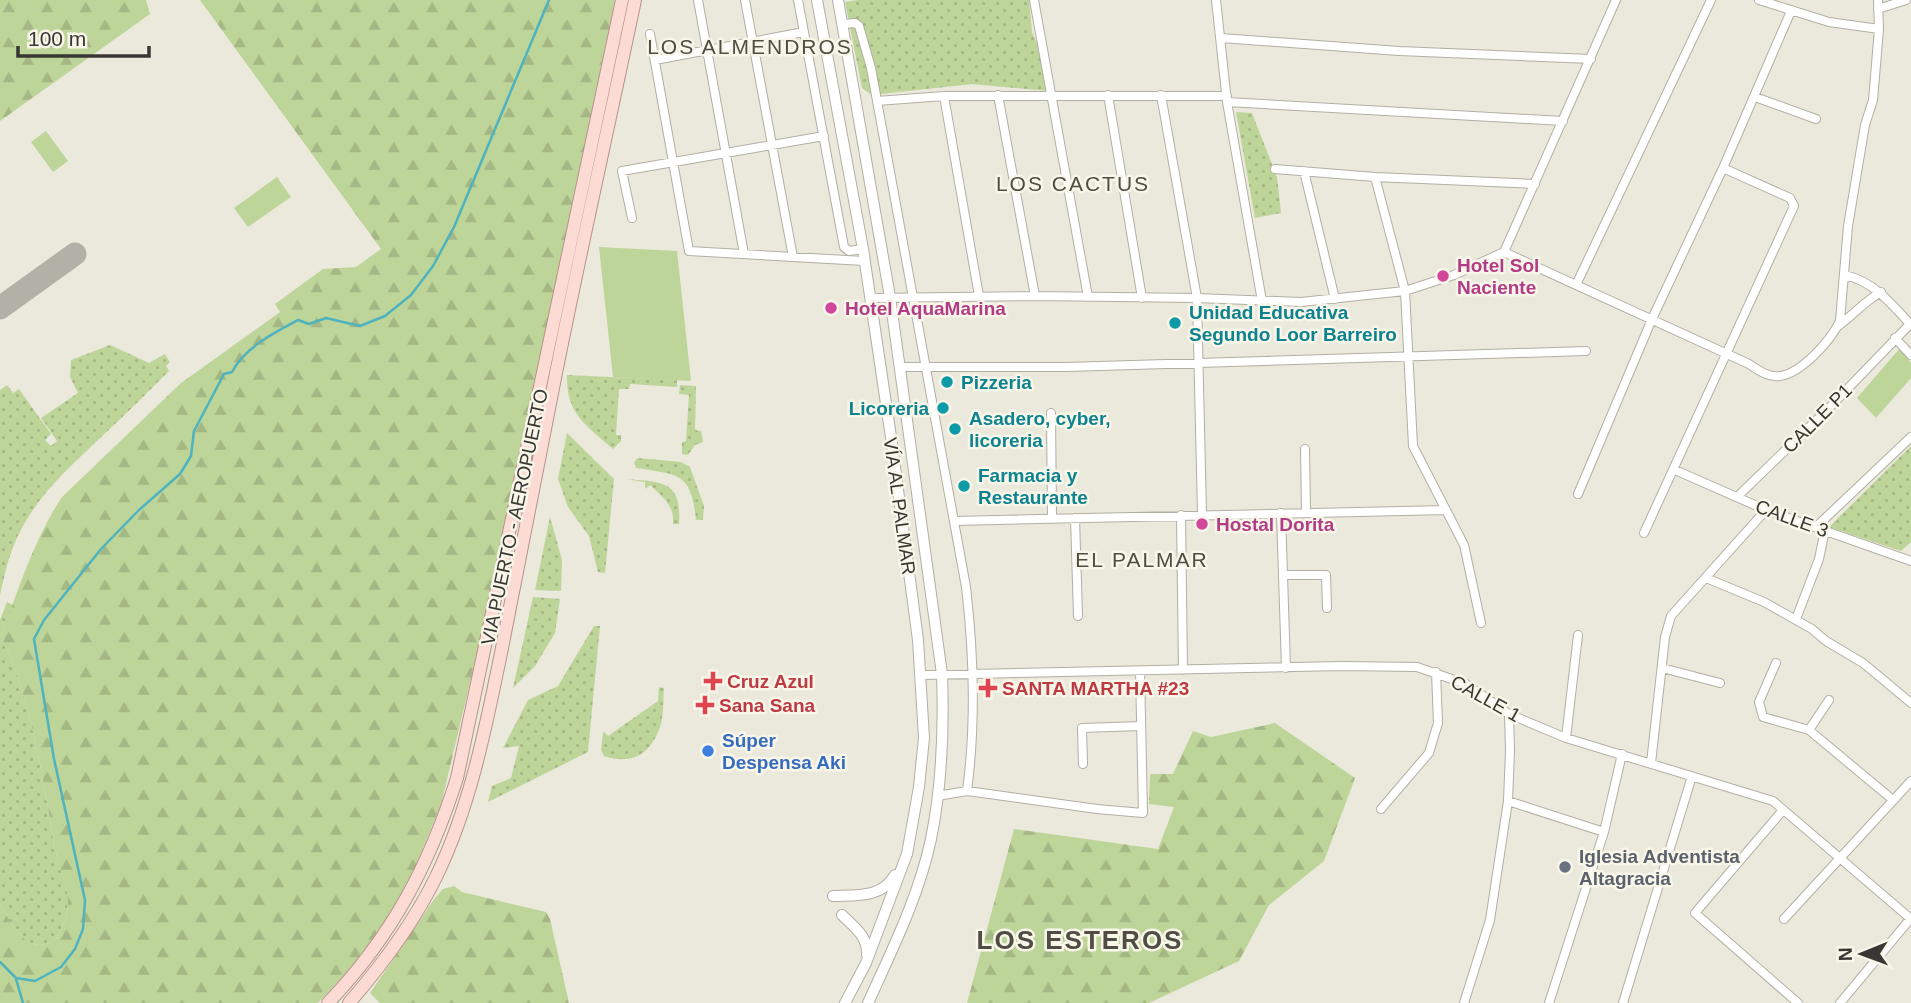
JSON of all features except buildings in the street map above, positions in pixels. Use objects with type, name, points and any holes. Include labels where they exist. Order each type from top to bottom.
[{"type":"main road","name":"VIA PUERTO - AEROPUERTO","points":[[328,1003],[360,970],[379,944],[414,885],[438,835],[457,778],[622,0]]},
{"type":"main road","name":"VIA PUERTO - AEROPUERTO","points":[[349,1003],[372,977],[407,927],[436,878],[460,819],[471,783],[491,701],[556,373],[635,0]]},
{"type":"main road","name":"VÍA AL PALMAR","points":[[817,0],[863,255],[895,466],[922,675],[924,737],[919,787],[907,854],[866,962],[845,1003]]},
{"type":"main road","name":"VÍA AL PALMAR","points":[[838,0],[890,297],[942,674],[941,764],[931,839],[918,886],[868,1003]]},
{"type":"main road","points":[[834,896],[881,891],[891,883],[907,854]]},
{"type":"main road","points":[[842,915],[866,941],[866,962]]},
{"type":"street","points":[[698,0],[744,254]]},
{"type":"street","points":[[745,0],[793,257]]},
{"type":"street","points":[[797,0],[844,247],[863,255]]},
{"type":"street","points":[[1034,0],[1088,297]]},
{"type":"street","points":[[1216,0],[1227,99],[1262,301]]},
{"type":"street","points":[[870,298],[1035,296],[1301,302],[1405,291],[1454,275],[1504,252],[1616,0]]},
{"type":"street","points":[[1576,285],[1711,0]]},
{"type":"street","points":[[1759,0],[1829,22],[1879,29]]},
{"type":"street","points":[[1838,326],[1848,226],[1865,125],[1873,100],[1879,29],[1878,5],[1906,0]]},
{"type":"street","points":[[1578,494],[1652,319],[1755,97],[1788,7]]},
{"type":"street","points":[[843,24],[855,23],[863,32],[954,521],[972,634],[973,739],[967,791]]},
{"type":"street","points":[[655,60],[804,32]]},
{"type":"street","points":[[650,34],[689,251],[793,257],[863,255]]},
{"type":"street","points":[[1221,38],[1399,51],[1591,59]]},
{"type":"street","points":[[998,95],[1035,296]]},
{"type":"street","points":[[877,101],[944,96],[1161,95],[1563,121]]},
{"type":"street","points":[[1161,95],[1197,298],[1202,514]]},
{"type":"street","points":[[944,96],[979,296]]},
{"type":"street","points":[[1108,96],[1142,298]]},
{"type":"street","points":[[1755,97],[1816,120]]},
{"type":"street","points":[[632,218],[622,171],[824,136]]},
{"type":"street","points":[[1644,533],[1794,206],[1790,198],[1723,168]]},
{"type":"street","points":[[1275,169],[1375,177],[1535,184]]},
{"type":"street","points":[[1304,171],[1335,299]]},
{"type":"street","points":[[1375,177],[1405,291],[1413,446],[1464,545],[1481,623]]},
{"type":"street","points":[[1504,252],[1765,374],[1778,377],[1792,372],[1820,349],[1838,326],[1868,299],[1881,292]]},
{"type":"street","points":[[1845,275],[1861,279],[1881,292],[1910,323]]},
{"type":"street","name":"CALLE P1","points":[[1737,497],[1830,407],[1910,323]]},
{"type":"street","points":[[1895,338],[1911,355]]},
{"type":"street","points":[[900,367],[1067,367],[1586,351]]},
{"type":"street","points":[[1051,413],[1052,518]]},
{"type":"street","points":[[1796,619],[1819,559],[1821,529],[1911,437]]},
{"type":"street","points":[[1304,449],[1306,512]]},
{"type":"street","name":"CALLE 3","points":[[1675,470],[1766,510],[1908,560]]},
{"type":"street","points":[[954,521],[1446,510]]},
{"type":"street","points":[[1651,763],[1665,637],[1671,616],[1766,510]]},
{"type":"street","points":[[1281,513],[1286,668]]},
{"type":"street","points":[[1181,515],[1184,670]]},
{"type":"street","points":[[1075,518],[1078,616]]},
{"type":"street","points":[[1908,560],[1911,551]]},
{"type":"street","points":[[1283,575],[1326,575],[1327,608]]},
{"type":"street","points":[[1706,578],[1747,594],[1796,619],[1863,663],[1911,703]]},
{"type":"street","points":[[1566,738],[1578,635]]},
{"type":"street","points":[[1776,663],[1759,702],[1763,717],[1809,730],[1893,800]]},
{"type":"street","name":"CALLE 1","points":[[922,675],[1417,667],[1466,684],[1509,714],[1566,738],[1773,801],[1911,919]]},
{"type":"street","points":[[1662,667],[1720,683]]},
{"type":"street","points":[[937,796],[967,791],[1143,813],[1140,671]]},
{"type":"street","points":[[1381,809],[1429,753],[1438,723],[1436,672]]},
{"type":"street","points":[[1809,730],[1829,700]]},
{"type":"street","points":[[1464,1003],[1490,920],[1508,801],[1509,714]]},
{"type":"street","points":[[1083,764],[1082,728],[1141,726]]},
{"type":"street","points":[[1549,1003],[1604,832],[1622,754]]},
{"type":"street","points":[[1623,1003],[1692,776]]},
{"type":"street","points":[[1784,919],[1911,781]]},
{"type":"street","points":[[1508,801],[1604,832]]},
{"type":"street","points":[[1783,810],[1695,913],[1798,1003]]},
{"type":"street","points":[[1840,1003],[1911,919]]},
{"type":"green space","points":[[0,0],[146,0],[150,14],[0,121]]},
{"type":"green space","points":[[200,0],[615,0],[494,581],[441,805],[412,875],[387,919],[352,967],[318,1003],[0,1003],[0,905],[23,938],[39,945],[58,937],[68,906],[29,714],[1,636],[43,530],[62,497],[181,383],[280,312],[275,304],[323,269],[356,267],[381,249]]},
{"type":"green space","points":[[1029,0],[1032,32],[1042,54],[1049,91],[972,84],[872,95],[862,88],[845,2]]},
{"type":"green space","points":[[1236,112],[1252,113],[1277,177],[1281,213],[1255,218]]},
{"type":"green space","points":[[46,131],[68,161],[53,172],[31,142]]},
{"type":"green space","points":[[277,177],[291,197],[248,227],[234,208]]},
{"type":"green space","points":[[599,247],[677,251],[691,381],[613,377]]},
{"type":"green space","points":[[110,345],[149,363],[165,354],[170,362],[166,366],[169,371],[47,491],[14,544],[0,595],[0,390],[7,385],[13,393],[19,389],[51,434],[45,440],[51,446],[57,441],[41,418],[78,393],[70,377],[71,360]]},
{"type":"green space","points":[[1900,348],[1911,363],[1911,378],[1876,418],[1857,398]]},
{"type":"green space","points":[[567,375],[677,380],[677,387],[630,384],[629,389],[619,389],[616,435],[621,435],[621,441],[613,449],[586,425],[574,409],[570,400]]},
{"type":"green space","points":[[680,385],[696,386],[695,430],[701,431],[703,442],[695,445],[688,455],[682,454],[682,442],[686,441],[689,395],[679,394]]},
{"type":"green space","points":[[567,433],[614,479],[605,573],[598,572],[589,536],[568,507],[558,479]]},
{"type":"green space","points":[[1911,446],[1911,542],[1901,551],[1829,527]]},
{"type":"green space","points":[[638,458],[681,462],[690,467],[704,506],[703,520],[696,520],[690,492],[680,478],[636,468],[634,462]]},
{"type":"green space","points":[[626,479],[659,483],[673,491],[679,510],[679,524],[673,524],[670,506],[650,485],[645,489],[645,482]]},
{"type":"green space","points":[[550,517],[562,560],[561,591],[535,590]]},
{"type":"green space","points":[[533,597],[560,599],[555,633],[535,666],[513,688]]},
{"type":"green space","points":[[7,602],[13,605],[1,636],[29,714],[55,849],[68,895],[66,915],[58,937],[39,945],[23,938],[0,905],[0,620]]},
{"type":"green space","points":[[594,626],[600,626],[588,752],[488,802],[492,786],[511,778],[519,746],[503,748],[528,700],[558,686]]},
{"type":"green space","points":[[659,687],[664,688],[662,718],[651,745],[631,758],[604,756],[601,750],[603,733],[608,736],[658,701]]},
{"type":"green space","points":[[1275,723],[1355,778],[1324,861],[1269,905],[1239,961],[1149,1003],[967,1003],[1014,829],[1158,849],[1174,807],[1149,804],[1150,774],[1173,774],[1193,731],[1211,737]]},
{"type":"green space","points":[[454,886],[462,892],[546,912],[550,919],[569,1003],[380,1003],[370,993],[435,898],[443,889]]},
{"type":"waterway","points":[[0,962],[16,978],[35,981],[61,967],[75,949],[83,929],[85,900],[54,759],[34,639],[44,620],[101,549],[139,510],[180,474],[191,456],[194,431],[224,374],[232,372],[244,355],[270,335],[298,320],[309,324],[326,318],[360,326],[385,316],[411,295],[433,266],[454,227],[549,0]]},
{"type":"waterway","points":[[16,979],[23,1003]]},
{"type":"taxiway","points":[[0,308],[75,254]]},
{"type":"place","name":"Hotel Sol Naciente","points":[[1443,276]]},
{"type":"place","name":"Hotel AquaMarina","points":[[831,308]]},
{"type":"place","name":"Unidad Educativa Segundo Loor Barreiro","points":[[1175,323]]},
{"type":"place","name":"Pizzeria","points":[[947,382]]},
{"type":"place","name":"Licoreria","points":[[943,408]]},
{"type":"place","name":"Asadero, cyber, licoreria","points":[[955,429]]},
{"type":"place","name":"Farmacia y Restaurante","points":[[964,486]]},
{"type":"place","name":"Hostal Dorita","points":[[1202,524]]},
{"type":"place","name":"Cruz Azul","points":[[713,681]]},
{"type":"place","name":"SANTA MARTHA #23","points":[[988,688]]},
{"type":"place","name":"Sana Sana","points":[[705,705]]},
{"type":"place","name":"Súper Despensa Aki","points":[[708,751]]},
{"type":"place","name":"Iglesia Adventista Altagracia","points":[[1565,867]]},
{"type":"district","name":"LOS ALMENDROS","points":[[750,47]]},
{"type":"district","name":"LOS CACTUS","points":[[1073,184]]},
{"type":"district","name":"EL PALMAR","points":[[1142,560]]},
{"type":"district","name":"LOS ESTEROS","points":[[1080,940]]}]
